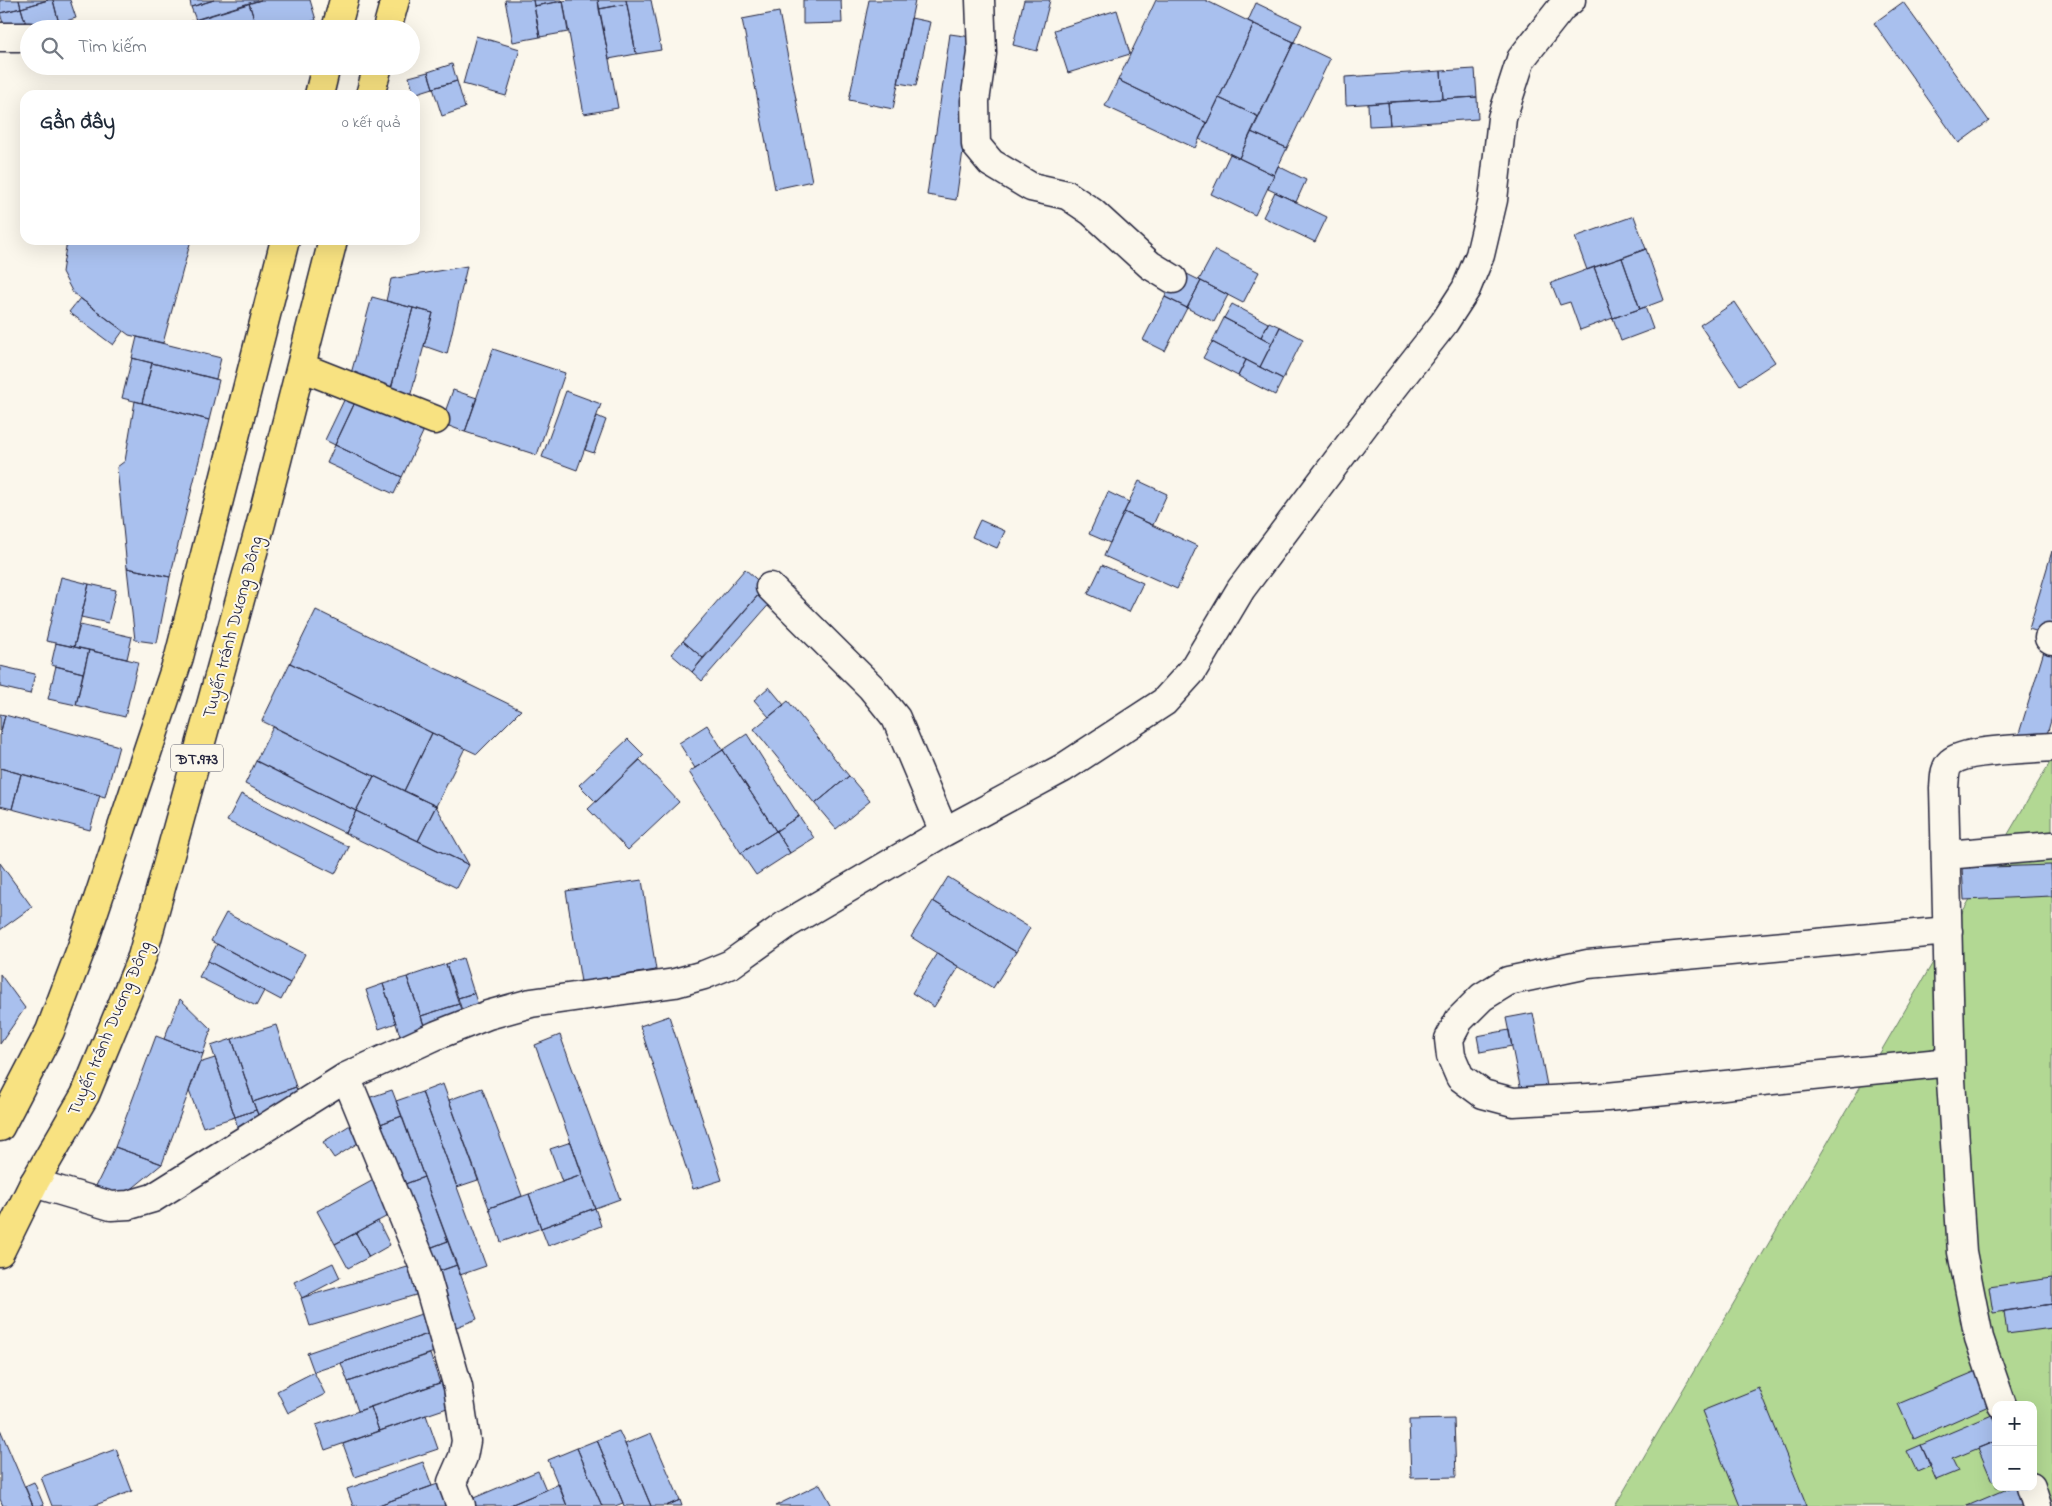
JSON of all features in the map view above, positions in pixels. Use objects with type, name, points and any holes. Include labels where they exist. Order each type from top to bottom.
[{"type":"main road","points":[[338,20],[344,0]]},
{"type":"main road","points":[[380,0],[395,0],[389,20]]},
{"type":"main road","points":[[320,90],[324,75]]},
{"type":"main road","points":[[371,90],[376,75]]},
{"type":"main road","name":"ĐT.973","points":[[0,1127],[50,1031],[83,944],[179,658],[284,245]]},
{"type":"main road","name":"Tuyến tránh Dương Đông","points":[[0,1252],[34,1183],[85,1095],[142,957],[261,523],[332,245]]},
{"type":"main road","points":[[301,367],[435,420]]},
{"type":"street","points":[[980,0],[982,53],[975,101],[976,145],[991,164],[1031,187],[1067,195],[1092,212],[1150,265],[1173,278]]},
{"type":"street","points":[[34,1183],[111,1206],[130,1205],[153,1198],[346,1077],[437,1034],[530,1002],[675,983],[704,975],[731,964],[787,924],[944,832],[1063,768],[1164,702],[1192,671],[1241,589],[1368,420],[1444,324],[1466,289],[1480,255],[1493,200],[1502,118],[1521,59],[1562,7],[1571,0]]},
{"type":"street","points":[[0,37],[20,37]]},
{"type":"street","points":[[770,587],[872,687],[896,718],[944,832]]},
{"type":"street","points":[[2001,1401],[1979,1338],[1962,1252],[1950,1062],[1944,788],[1946,768],[1952,760],[1966,755],[1994,751],[2052,748]]},
{"type":"street","points":[[1946,855],[2052,846]]},
{"type":"street","points":[[1948,931],[1588,964],[1508,981],[1482,997],[1459,1020],[1450,1039],[1451,1056],[1460,1077],[1484,1094],[1513,1102],[1617,1096],[1950,1062]]},
{"type":"street","points":[[346,1077],[423,1265],[458,1387],[466,1441],[452,1482],[461,1506]]},
{"type":"street","points":[[2032,1491],[2037,1506]]},
{"type":"green space","points":[[2052,759],[2052,1506],[1615,1506]]},
{"type":"building","points":[[0,0],[19,0],[21,8],[0,13]]},
{"type":"building","points":[[19,0],[48,0],[21,8]]},
{"type":"building","points":[[53,0],[58,20],[25,20],[21,8]]},
{"type":"building","points":[[53,0],[70,0],[76,18],[58,20]]},
{"type":"building","points":[[190,0],[214,0],[191,7]]},
{"type":"building","points":[[214,0],[261,0],[196,20],[191,7]]},
{"type":"building","points":[[261,0],[310,0],[316,20],[254,20],[249,3]]},
{"type":"building","points":[[505,0],[533,0],[540,37],[513,42]]},
{"type":"building","points":[[533,0],[562,0],[563,1],[534,6]]},
{"type":"building","points":[[598,0],[618,108],[584,114],[563,1]]},
{"type":"building","points":[[598,0],[626,0],[627,4],[599,9]]},
{"type":"building","points":[[626,0],[651,0],[661,50],[636,54]]},
{"type":"building","points":[[803,0],[841,0],[842,23],[803,24]]},
{"type":"building","points":[[869,0],[915,0],[893,109],[849,100]]},
{"type":"building","points":[[1024,0],[1050,0],[1037,51],[1013,45]]},
{"type":"building","points":[[1156,0],[1205,0],[1254,24],[1207,123],[1118,80]]},
{"type":"building","points":[[563,1],[568,32],[540,37],[534,6]]},
{"type":"building","points":[[1903,2],[1989,121],[1959,143],[1874,23]]},
{"type":"building","points":[[249,3],[254,20],[194,20]]},
{"type":"building","points":[[1256,3],[1302,25],[1294,42],[1248,21]]},
{"type":"building","points":[[627,4],[636,54],[609,59],[599,9]]},
{"type":"building","points":[[21,8],[25,20],[20,20],[20,27],[5,31],[0,13]]},
{"type":"building","points":[[1117,10],[1130,54],[1068,73],[1054,30]]},
{"type":"building","points":[[779,12],[812,181],[775,189],[742,19]]},
{"type":"building","points":[[911,18],[930,22],[916,86],[898,83]]},
{"type":"building","points":[[1254,24],[1294,42],[1259,117],[1219,98]]},
{"type":"building","points":[[950,34],[979,38],[956,200],[927,195]]},
{"type":"building","points":[[476,36],[520,49],[506,96],[463,84]]},
{"type":"building","points":[[1294,42],[1330,59],[1287,148],[1251,132]]},
{"type":"building","points":[[452,64],[457,81],[433,88],[428,72]]},
{"type":"building","points":[[1475,69],[1477,97],[1443,99],[1441,71]]},
{"type":"building","points":[[1441,71],[1443,99],[1346,105],[1345,77]]},
{"type":"building","points":[[428,72],[433,88],[420,92],[420,90],[413,90],[409,77]]},
{"type":"building","points":[[1118,80],[1207,123],[1195,148],[1105,106]]},
{"type":"building","points":[[457,81],[465,108],[442,116],[433,88]]},
{"type":"building","points":[[1477,97],[1478,119],[1390,125],[1388,102]]},
{"type":"building","points":[[1219,98],[1259,117],[1239,158],[1199,139]]},
{"type":"building","points":[[1388,102],[1390,125],[1369,126],[1368,104]]},
{"type":"building","points":[[1251,132],[1287,148],[1274,175],[1239,158]]},
{"type":"building","points":[[1230,154],[1274,175],[1255,215],[1211,194]]},
{"type":"building","points":[[1278,166],[1306,180],[1296,202],[1268,189]]},
{"type":"building","points":[[1275,192],[1327,217],[1315,242],[1263,217]]},
{"type":"building","points":[[1634,216],[1646,249],[1587,270],[1575,237]]},
{"type":"building","points":[[69,245],[190,245],[163,343],[129,335],[73,293],[62,272],[66,247]]},
{"type":"building","points":[[1646,249],[1664,300],[1640,309],[1622,258]]},
{"type":"building","points":[[1215,250],[1259,272],[1243,303],[1199,280]]},
{"type":"building","points":[[1622,258],[1640,309],[1613,318],[1594,267]]},
{"type":"building","points":[[467,266],[447,354],[424,346],[433,313],[386,301],[391,279]]},
{"type":"building","points":[[1594,267],[1613,318],[1580,330],[1570,302],[1560,305],[1551,283]]},
{"type":"building","points":[[1179,270],[1201,281],[1187,308],[1165,297]]},
{"type":"building","points":[[1201,281],[1228,295],[1214,322],[1187,308]]},
{"type":"building","points":[[372,297],[413,308],[390,392],[349,381]]},
{"type":"building","points":[[1165,297],[1187,308],[1165,351],[1143,340]]},
{"type":"building","points":[[80,298],[123,331],[113,345],[69,312]]},
{"type":"building","points":[[1735,302],[1775,362],[1740,385],[1700,325]]},
{"type":"building","points":[[1232,304],[1268,323],[1261,337],[1224,318]]},
{"type":"building","points":[[1645,307],[1653,329],[1621,341],[1613,318]]},
{"type":"building","points":[[413,308],[433,313],[410,397],[390,392]]},
{"type":"building","points":[[1224,318],[1272,343],[1260,367],[1212,342]]},
{"type":"building","points":[[1269,322],[1280,327],[1272,343],[1261,337]]},
{"type":"building","points":[[1280,327],[1303,339],[1283,379],[1260,367]]},
{"type":"building","points":[[137,337],[221,358],[216,379],[132,358]]},
{"type":"building","points":[[1212,342],[1246,360],[1238,376],[1203,358]]},
{"type":"building","points":[[493,349],[565,373],[537,455],[465,432]]},
{"type":"building","points":[[132,358],[152,363],[142,403],[122,398]]},
{"type":"building","points":[[1246,360],[1283,379],[1275,395],[1238,376]]},
{"type":"building","points":[[152,363],[219,380],[209,420],[142,403]]},
{"type":"building","points":[[453,390],[477,398],[465,432],[441,423]]},
{"type":"building","points":[[566,391],[601,404],[577,470],[542,457]]},
{"type":"building","points":[[347,394],[357,398],[335,445],[325,440]]},
{"type":"building","points":[[357,398],[424,430],[402,477],[335,445]]},
{"type":"building","points":[[135,401],[209,420],[170,577],[127,568],[117,467],[125,461]]},
{"type":"building","points":[[597,416],[606,420],[594,453],[585,450]]},
{"type":"building","points":[[335,445],[402,477],[394,494],[327,463]]},
{"type":"building","points":[[1139,481],[1167,494],[1153,525],[1124,512]]},
{"type":"building","points":[[1108,492],[1129,502],[1110,543],[1089,534]]},
{"type":"building","points":[[1124,512],[1197,546],[1177,589],[1104,556]]},
{"type":"building","points":[[980,520],[1005,531],[997,548],[972,537]]},
{"type":"building","points":[[2052,551],[2052,636],[2029,629]]},
{"type":"building","points":[[1102,565],[1143,583],[1129,612],[1088,594]]},
{"type":"building","points":[[127,568],[170,577],[157,643],[135,640]]},
{"type":"building","points":[[745,569],[765,587],[703,658],[683,641]]},
{"type":"building","points":[[61,577],[89,584],[74,647],[46,641]]},
{"type":"building","points":[[89,584],[116,590],[108,623],[81,617]]},
{"type":"building","points":[[761,592],[772,601],[702,681],[692,672]]},
{"type":"building","points":[[316,610],[521,710],[477,754],[432,733],[290,663]]},
{"type":"building","points":[[80,625],[132,637],[127,659],[74,647]]},
{"type":"building","points":[[683,641],[703,658],[692,672],[671,654]]},
{"type":"building","points":[[56,643],[89,650],[83,673],[51,665]]},
{"type":"building","points":[[89,650],[138,662],[125,717],[76,705]]},
{"type":"building","points":[[2044,651],[2052,654],[2052,717],[2044,745],[2018,737]]},
{"type":"building","points":[[290,663],[432,733],[404,791],[262,721]]},
{"type":"building","points":[[0,666],[35,674],[30,694],[0,687]]},
{"type":"building","points":[[56,666],[83,673],[76,705],[48,699]]},
{"type":"building","points":[[769,687],[784,705],[769,717],[754,700]]},
{"type":"building","points":[[788,701],[849,776],[815,804],[754,729]]},
{"type":"building","points":[[0,714],[5,715],[0,735]]},
{"type":"building","points":[[5,715],[119,746],[105,797],[0,768],[0,735]]},
{"type":"building","points":[[707,725],[723,750],[695,768],[679,743]]},
{"type":"building","points":[[273,727],[374,776],[356,811],[256,761]]},
{"type":"building","points":[[432,733],[465,748],[436,806],[404,791]]},
{"type":"building","points":[[747,734],[799,816],[776,831],[723,750]]},
{"type":"building","points":[[628,739],[644,755],[596,802],[579,785]]},
{"type":"building","points":[[723,750],[776,831],[741,853],[689,772]]},
{"type":"building","points":[[640,760],[679,802],[628,850],[588,809]]},
{"type":"building","points":[[256,761],[356,811],[345,833],[245,784]]},
{"type":"building","points":[[0,768],[21,774],[12,809],[0,806]]},
{"type":"building","points":[[21,774],[100,795],[90,830],[12,809]]},
{"type":"building","points":[[374,776],[436,806],[418,841],[356,811]]},
{"type":"building","points":[[849,776],[870,801],[836,829],[815,804]]},
{"type":"building","points":[[241,794],[349,847],[335,874],[227,821]]},
{"type":"building","points":[[436,806],[469,865],[418,841]]},
{"type":"building","points":[[356,811],[469,865],[457,888],[345,833]]},
{"type":"building","points":[[799,816],[814,838],[790,853],[776,831]]},
{"type":"building","points":[[776,831],[790,853],[756,875],[741,853]]},
{"type":"building","points":[[0,863],[32,907],[0,930]]},
{"type":"building","points":[[2051,865],[2052,896],[1964,900],[1962,868]]},
{"type":"building","points":[[948,877],[1030,928],[1016,952],[933,901]]},
{"type":"building","points":[[642,880],[656,970],[581,982],[566,891]]},
{"type":"building","points":[[933,901],[1016,952],[993,988],[911,937]]},
{"type":"building","points":[[226,913],[305,954],[290,983],[211,941]]},
{"type":"building","points":[[217,944],[290,983],[281,1000],[208,961]]},
{"type":"building","points":[[937,953],[959,967],[934,1007],[912,993]]},
{"type":"building","points":[[463,958],[474,993],[458,998],[446,964]]},
{"type":"building","points":[[208,961],[264,991],[256,1006],[199,977]]},
{"type":"building","points":[[446,964],[459,1004],[421,1016],[407,977]]},
{"type":"building","points":[[0,974],[25,1008],[0,1044]]},
{"type":"building","points":[[407,977],[428,1036],[403,1045],[383,984]]},
{"type":"building","points":[[383,984],[396,1023],[379,1029],[366,990]]},
{"type":"building","points":[[474,993],[481,1015],[465,1020],[458,998]]},
{"type":"building","points":[[180,999],[211,1029],[203,1054],[164,1039]]},
{"type":"building","points":[[459,1004],[465,1020],[426,1033],[421,1016]]},
{"type":"building","points":[[1533,1013],[1548,1091],[1522,1096],[1506,1018]]},
{"type":"building","points":[[669,1016],[722,1180],[693,1189],[640,1026]]},
{"type":"building","points":[[276,1025],[296,1087],[253,1102],[232,1039]]},
{"type":"building","points":[[1509,1030],[1512,1046],[1480,1052],[1477,1036]]},
{"type":"building","points":[[560,1035],[620,1199],[595,1208],[535,1045]]},
{"type":"building","points":[[156,1036],[203,1054],[162,1164],[115,1147]]},
{"type":"building","points":[[232,1039],[256,1110],[235,1117],[211,1046]]},
{"type":"building","points":[[215,1058],[235,1117],[203,1127],[189,1091],[199,1063]]},
{"type":"building","points":[[443,1084],[478,1180],[457,1187],[422,1092]]},
{"type":"building","points":[[296,1087],[300,1103],[263,1127],[253,1102]]},
{"type":"building","points":[[482,1088],[522,1196],[489,1208],[449,1100]]},
{"type":"building","points":[[392,1090],[402,1116],[375,1126],[365,1099]]},
{"type":"building","points":[[422,1092],[486,1266],[460,1275],[396,1101]]},
{"type":"building","points":[[256,1110],[263,1127],[240,1139],[235,1117]]},
{"type":"building","points":[[402,1116],[424,1177],[397,1187],[375,1126]]},
{"type":"building","points":[[355,1122],[366,1138],[334,1158],[323,1142]]},
{"type":"building","points":[[571,1142],[582,1175],[562,1182],[550,1149]]},
{"type":"building","points":[[115,1147],[162,1164],[117,1201],[91,1196]]},
{"type":"building","points":[[582,1175],[595,1208],[541,1228],[529,1194]]},
{"type":"building","points":[[379,1177],[397,1211],[335,1244],[317,1211]]},
{"type":"building","points":[[424,1177],[448,1241],[421,1251],[397,1187]]},
{"type":"building","points":[[529,1194],[541,1228],[501,1242],[489,1208]]},
{"type":"building","points":[[595,1208],[601,1226],[548,1246],[541,1228]]},
{"type":"building","points":[[378,1221],[390,1245],[369,1257],[356,1233]]},
{"type":"building","points":[[356,1233],[369,1257],[348,1268],[335,1244]]},
{"type":"building","points":[[448,1241],[457,1265],[434,1273],[425,1250]]},
{"type":"building","points":[[333,1263],[340,1278],[302,1298],[294,1282]]},
{"type":"building","points":[[418,1264],[426,1292],[310,1326],[301,1298]]},
{"type":"building","points":[[457,1265],[477,1319],[454,1328],[434,1273]]},
{"type":"building","points":[[2052,1278],[2052,1304],[1993,1313],[1989,1287]]},
{"type":"building","points":[[2052,1304],[2052,1328],[2007,1334],[2004,1311]]},
{"type":"building","points":[[427,1312],[434,1332],[314,1372],[307,1353]]},
{"type":"building","points":[[434,1332],[440,1350],[348,1382],[341,1363]]},
{"type":"building","points":[[430,1354],[440,1383],[358,1411],[348,1382]]},
{"type":"building","points":[[1979,1370],[1992,1402],[1992,1404],[1914,1439],[1898,1404]]},
{"type":"building","points":[[314,1372],[325,1394],[288,1413],[277,1391]]},
{"type":"building","points":[[447,1380],[456,1405],[379,1431],[371,1407]]},
{"type":"building","points":[[1759,1388],[1807,1506],[1740,1506],[1702,1411]]},
{"type":"building","points":[[371,1407],[379,1431],[325,1450],[316,1425]]},
{"type":"building","points":[[426,1415],[438,1449],[355,1477],[343,1444]]},
{"type":"building","points":[[1992,1415],[1992,1443],[1952,1459],[1958,1471],[1936,1480],[1921,1445]]},
{"type":"building","points":[[1454,1419],[1456,1477],[1411,1478],[1409,1420]]},
{"type":"building","points":[[0,1429],[33,1506],[3,1506],[0,1499]]},
{"type":"building","points":[[619,1431],[651,1506],[624,1506],[597,1440]]},
{"type":"building","points":[[651,1433],[680,1500],[666,1506],[651,1506],[625,1444]]},
{"type":"building","points":[[597,1440],[623,1503],[615,1506],[602,1506],[577,1448]]},
{"type":"building","points":[[1992,1443],[1992,1481],[1978,1448]]},
{"type":"building","points":[[1921,1445],[1931,1466],[1917,1472],[1907,1451]]},
{"type":"building","points":[[577,1448],[602,1506],[567,1506],[548,1460]]},
{"type":"building","points":[[116,1449],[132,1491],[93,1506],[52,1506],[41,1477]]},
{"type":"building","points":[[423,1462],[432,1486],[376,1506],[353,1506],[347,1489]]},
{"type":"building","points":[[538,1471],[546,1490],[508,1506],[472,1506],[469,1500]]},
{"type":"building","points":[[447,1481],[456,1506],[376,1506],[432,1486]]},
{"type":"building","points":[[34,1482],[44,1506],[33,1506],[25,1486]]},
{"type":"building","points":[[559,1484],[567,1506],[508,1506],[546,1490]]},
{"type":"building","points":[[820,1484],[832,1506],[775,1506]]},
{"type":"building","points":[[2003,1491],[2027,1491],[2033,1506],[1967,1506]]},
{"type":"building","points":[[680,1500],[682,1506],[666,1506]]}]
